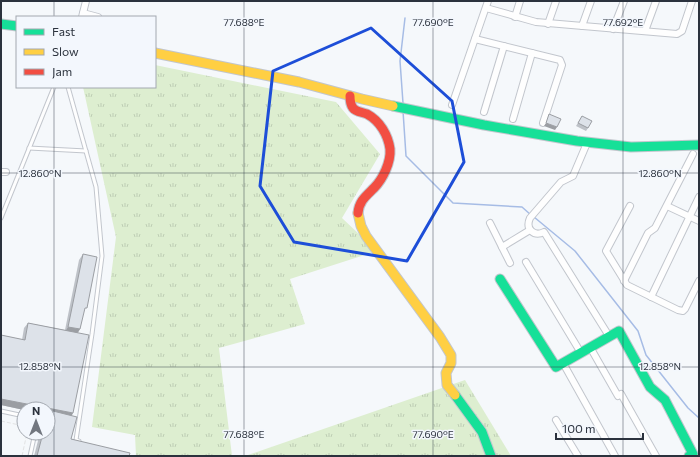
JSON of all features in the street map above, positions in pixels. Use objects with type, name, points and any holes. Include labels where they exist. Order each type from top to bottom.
[{"type":"street","points":[[82,15],[86,1]]},
{"type":"street","points":[[452,105],[488,1]]},
{"type":"street","points":[[515,17],[520,1]]},
{"type":"street","points":[[548,24],[556,1]]},
{"type":"street","points":[[582,26],[591,1]]},
{"type":"street","points":[[613,29],[624,1]]},
{"type":"street","points":[[645,31],[656,1]]},
{"type":"street","points":[[486,8],[515,17],[548,24],[677,34],[682,31],[692,1]]},
{"type":"street","points":[[1,24],[16,26]]},
{"type":"street","points":[[475,39],[560,60],[562,62],[543,123]]},
{"type":"street","points":[[484,112],[504,46]]},
{"type":"street","points":[[156,53],[299,82],[350,96],[484,125],[587,143],[631,147],[699,145]]},
{"type":"street","points":[[513,119],[532,53]]},
{"type":"street","points":[[350,96],[352,107],[356,111],[376,119],[381,124],[390,154],[388,164],[376,186],[362,199],[358,207],[359,222],[363,233],[370,240],[440,337],[451,355],[451,363],[446,373],[447,385],[482,432],[491,456]]},
{"type":"street","points":[[587,143],[573,176],[560,182],[530,218],[528,223],[530,230],[537,234],[544,232],[609,336]]},
{"type":"street","points":[[624,281],[648,233],[655,228],[667,206],[693,154]]},
{"type":"street","points":[[651,297],[699,197]]},
{"type":"street","points":[[630,206],[606,251],[627,285],[682,311],[685,309],[699,281]]},
{"type":"street","points":[[667,206],[699,221]]},
{"type":"street","points":[[490,223],[510,263]]},
{"type":"street","points":[[502,247],[530,230]]},
{"type":"street","points":[[526,262],[581,353]]},
{"type":"street","points":[[500,280],[556,367],[619,331],[650,387],[665,400],[693,455]]},
{"type":"street","points":[[590,348],[618,396],[621,394],[656,456]]},
{"type":"street","points":[[563,363],[615,456]]},
{"type":"street","points":[[556,420],[578,456]]},
{"type":"lane","points":[[1,218],[54,88]]},
{"type":"lane","points":[[68,88],[96,187],[102,256],[76,440],[83,442]]},
{"type":"lane","points":[[29,148],[86,151]]},
{"type":"lane","points":[[1,411],[16,414]]},
{"type":"lane","points":[[30,456],[34,441]]},
{"type":"path","points":[[1,421],[16,424]]},
{"type":"path","points":[[22,456],[25,441]]},
{"type":"highlighted area","points":[[371,28],[452,101],[464,162],[407,261],[294,242],[260,186],[273,71]]},
{"type":"green space","points":[[156,65],[336,102],[380,154],[342,218],[377,251],[290,279],[305,324],[219,348],[232,456],[136,456],[135,435],[92,427],[116,237],[83,88],[156,88]]},
{"type":"green space","points":[[465,380],[511,456],[245,456]]},
{"type":"building","points":[[549,114],[561,119],[557,127],[546,123]]},
{"type":"building","points":[[582,116],[592,121],[588,128],[578,123]]},
{"type":"building","points":[[83,254],[97,257],[87,308],[85,308],[80,329],[68,327]]},
{"type":"building","points":[[28,323],[89,335],[73,413],[56,410],[56,401],[16,402],[1,399],[1,335],[25,340]]},
{"type":"building","points":[[56,412],[77,417],[71,439],[130,453],[129,456],[37,456],[41,441],[56,441]]},
{"type":"waterway","points":[[403,103],[400,61],[405,18]]},
{"type":"waterway","points":[[403,111],[406,156],[453,203],[522,207],[531,215]]},
{"type":"waterway","points":[[534,217],[575,251],[638,331],[646,355],[688,408],[699,418]]},
{"type":"traffic: fast","points":[[1,24],[16,26]]},
{"type":"traffic: fast","points":[[393,106],[484,125],[577,141],[631,147],[699,145]]},
{"type":"traffic: fast","points":[[500,279],[556,367],[619,331],[650,387],[665,400],[693,454],[689,456]]},
{"type":"traffic: fast","points":[[455,395],[482,432],[491,456]]},
{"type":"traffic: slow","points":[[156,53],[299,82],[393,106]]},
{"type":"traffic: slow","points":[[358,213],[361,226],[366,236],[440,337],[451,355],[451,363],[446,373],[447,385],[455,395]]},
{"type":"traffic: jam","points":[[350,96],[351,104],[354,109],[372,117],[383,129],[390,149],[388,165],[377,184],[361,202],[358,213]]}]
